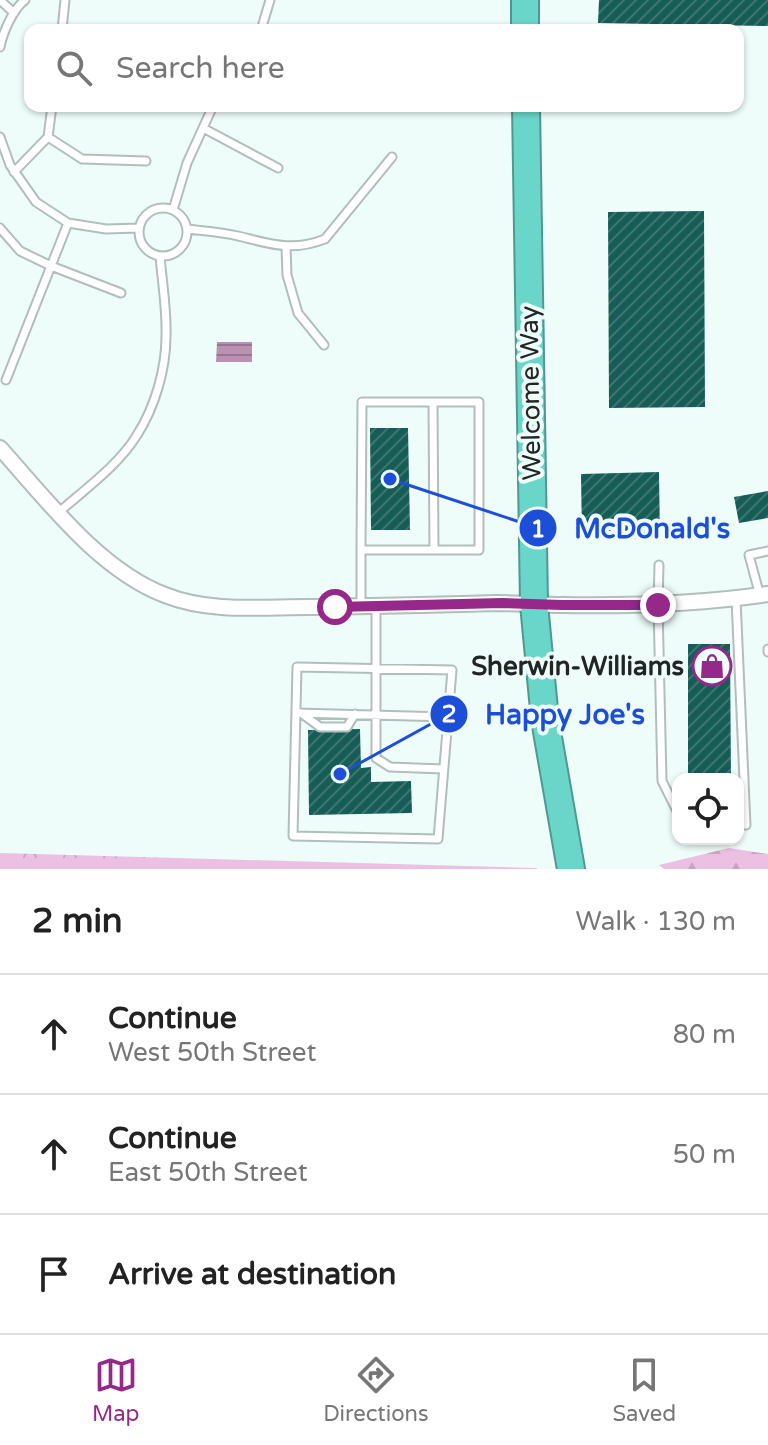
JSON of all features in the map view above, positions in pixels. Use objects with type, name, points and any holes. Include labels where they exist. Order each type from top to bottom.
[{"type":"highway","points":[[525,0],[525,24]]},
{"type":"highway","name":"Welcome Way","points":[[526,112],[534,604],[545,720],[571,869]]},
{"type":"street","points":[[0,448],[58,513],[120,571],[165,596],[210,607],[503,603],[658,605],[764,595]]},
{"type":"lane","points":[[0,0],[14,13]]},
{"type":"lane","points":[[0,47],[18,5],[25,0]]},
{"type":"lane","points":[[63,24],[65,0]]},
{"type":"lane","points":[[263,24],[270,0]]},
{"type":"lane","points":[[14,172],[48,137],[51,112]]},
{"type":"lane","points":[[173,210],[187,163],[210,112]]},
{"type":"lane","points":[[203,128],[278,168]]},
{"type":"lane","points":[[0,137],[10,165],[36,202],[68,223],[106,229],[139,228]]},
{"type":"lane","points":[[48,137],[82,159],[146,161]]},
{"type":"lane","points":[[187,229],[236,235],[286,247],[310,245],[325,239],[392,157]]},
{"type":"lane","points":[[158,208],[173,210],[180,215],[187,236],[180,249],[167,256],[152,254],[141,243],[141,221],[158,208]]},
{"type":"lane","points":[[6,380],[68,223]]},
{"type":"lane","points":[[0,228],[20,251],[121,293]]},
{"type":"lane","points":[[286,247],[287,275],[298,313],[324,345]]},
{"type":"lane","points":[[58,513],[137,437],[152,405],[161,378],[166,337],[160,256]]},
{"type":"lane","points":[[361,550],[479,550],[479,402],[362,402],[361,550],[376,668],[376,758],[390,767],[443,769]]},
{"type":"lane","points":[[433,402],[434,550]]},
{"type":"lane","points":[[764,595],[749,555],[768,551]]},
{"type":"lane","points":[[659,565],[662,781],[672,801]]},
{"type":"lane","points":[[736,599],[744,773]]},
{"type":"lane","points":[[297,667],[376,668],[452,670],[438,839],[293,836],[297,667]]},
{"type":"lane","points":[[298,713],[448,717]]},
{"type":"lane","points":[[298,713],[320,727],[347,727],[355,714]]},
{"type":"lane","points":[[744,780],[744,825]]},
{"type":"green space","points":[[729,848],[768,854],[768,869],[664,869],[659,865]]},
{"type":"green space","points":[[0,853],[537,868],[537,869],[0,869]]},
{"type":"shaded area","points":[[217,342],[252,342],[252,362],[216,362]]},
{"type":"building","points":[[599,0],[768,0],[768,26],[598,23]]},
{"type":"building","points":[[704,211],[705,407],[609,408],[608,212]]},
{"type":"building","points":[[370,428],[408,428],[410,530],[371,530]]},
{"type":"building","points":[[659,472],[660,538],[582,539],[581,474]]},
{"type":"building","points":[[768,491],[768,518],[739,523],[734,497]]},
{"type":"building","points":[[688,644],[730,644],[731,773],[688,773]]},
{"type":"building","points":[[360,729],[361,768],[371,767],[371,782],[411,781],[412,813],[309,815],[308,730]]},
{"type":"place","name":"McDonald's","points":[[390,479]]},
{"type":"place","name":"Sherwin-Williams","points":[[712,666]]},
{"type":"place","name":"Happy Joe's","points":[[340,774]]},
{"type":"route","points":[[335,607],[503,603],[658,605]]}]
